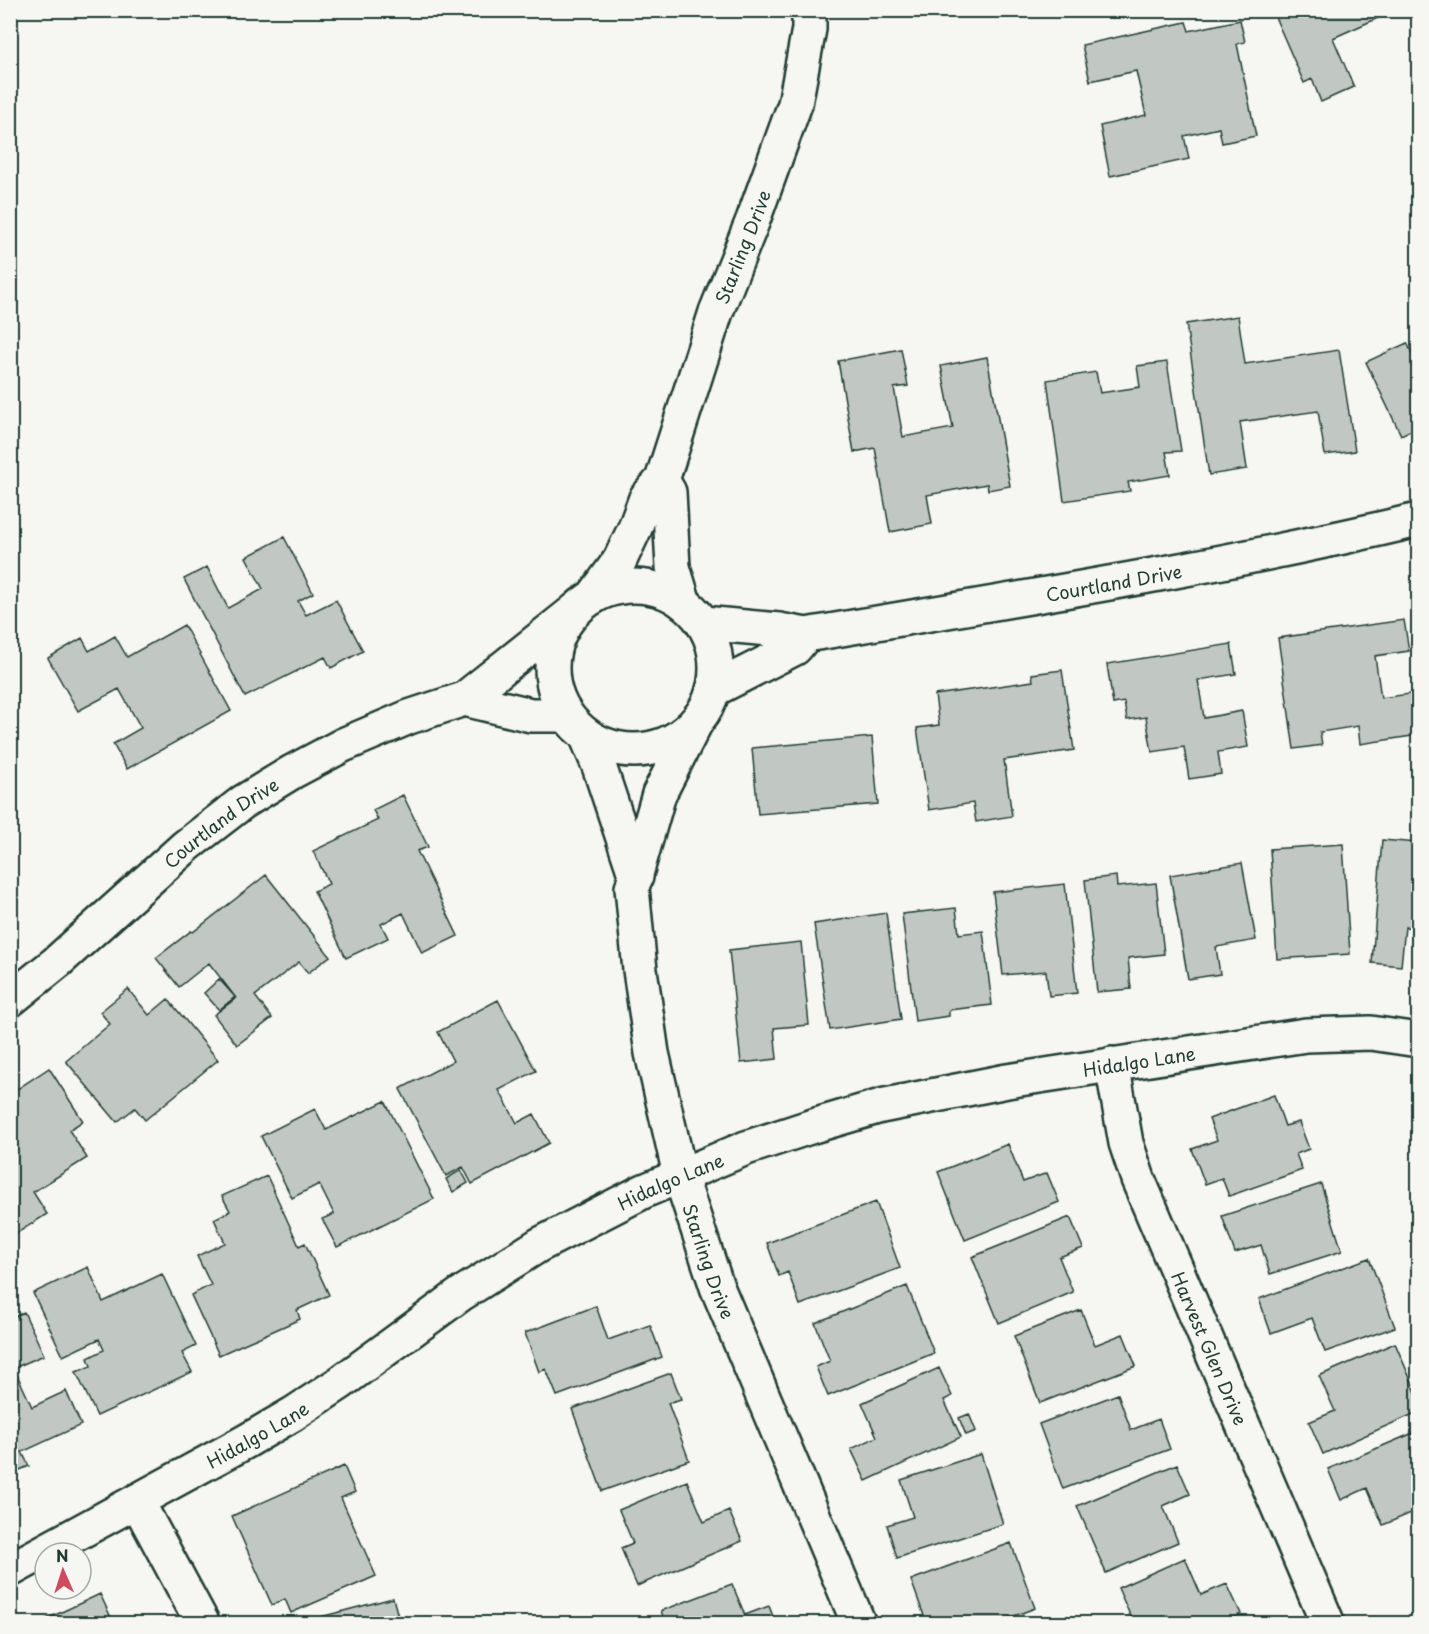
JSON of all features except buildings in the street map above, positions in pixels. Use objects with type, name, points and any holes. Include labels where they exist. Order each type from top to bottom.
[{"type":"street","name":"Starling Drive","points":[[585,603],[620,560],[646,498],[662,480],[716,312],[753,220],[795,104],[809,29],[809,10]]},
{"type":"street","points":[[464,699],[576,725],[607,746],[631,750],[655,748],[677,738],[696,722],[713,690],[716,667],[713,644],[693,613],[673,567],[669,492],[662,480]]},
{"type":"street","name":"Courtland Drive","points":[[693,613],[806,635],[1156,575],[1315,544],[1419,520]]},
{"type":"street","points":[[576,725],[556,694],[551,672],[554,649],[562,627],[585,603],[616,588],[640,586],[663,592],[693,613]]},
{"type":"street","name":"Courtland Drive","points":[[10,1000],[57,962],[186,846],[249,798],[298,768],[343,745],[409,717],[464,699],[585,603]]},
{"type":"street","points":[[713,690],[795,648],[806,635]]},
{"type":"street","name":"Starling Drive","points":[[696,722],[659,794],[632,888],[645,1012],[662,1100],[680,1175],[704,1250],[726,1312],[859,1623]]},
{"type":"street","name":"Starling Drive","points":[[576,725],[599,766],[636,877]]},
{"type":"street","name":"Hidalgo Lane","points":[[10,1570],[245,1442],[309,1404],[441,1308],[529,1251],[601,1212],[680,1175],[791,1133],[881,1106],[973,1086],[1112,1064],[1318,1034],[1371,1033],[1419,1040]]},
{"type":"street","name":"Harvest Glen Drive","points":[[1112,1064],[1123,1131],[1138,1179],[1328,1623]]},
{"type":"street","points":[[136,1501],[203,1623]]}]
